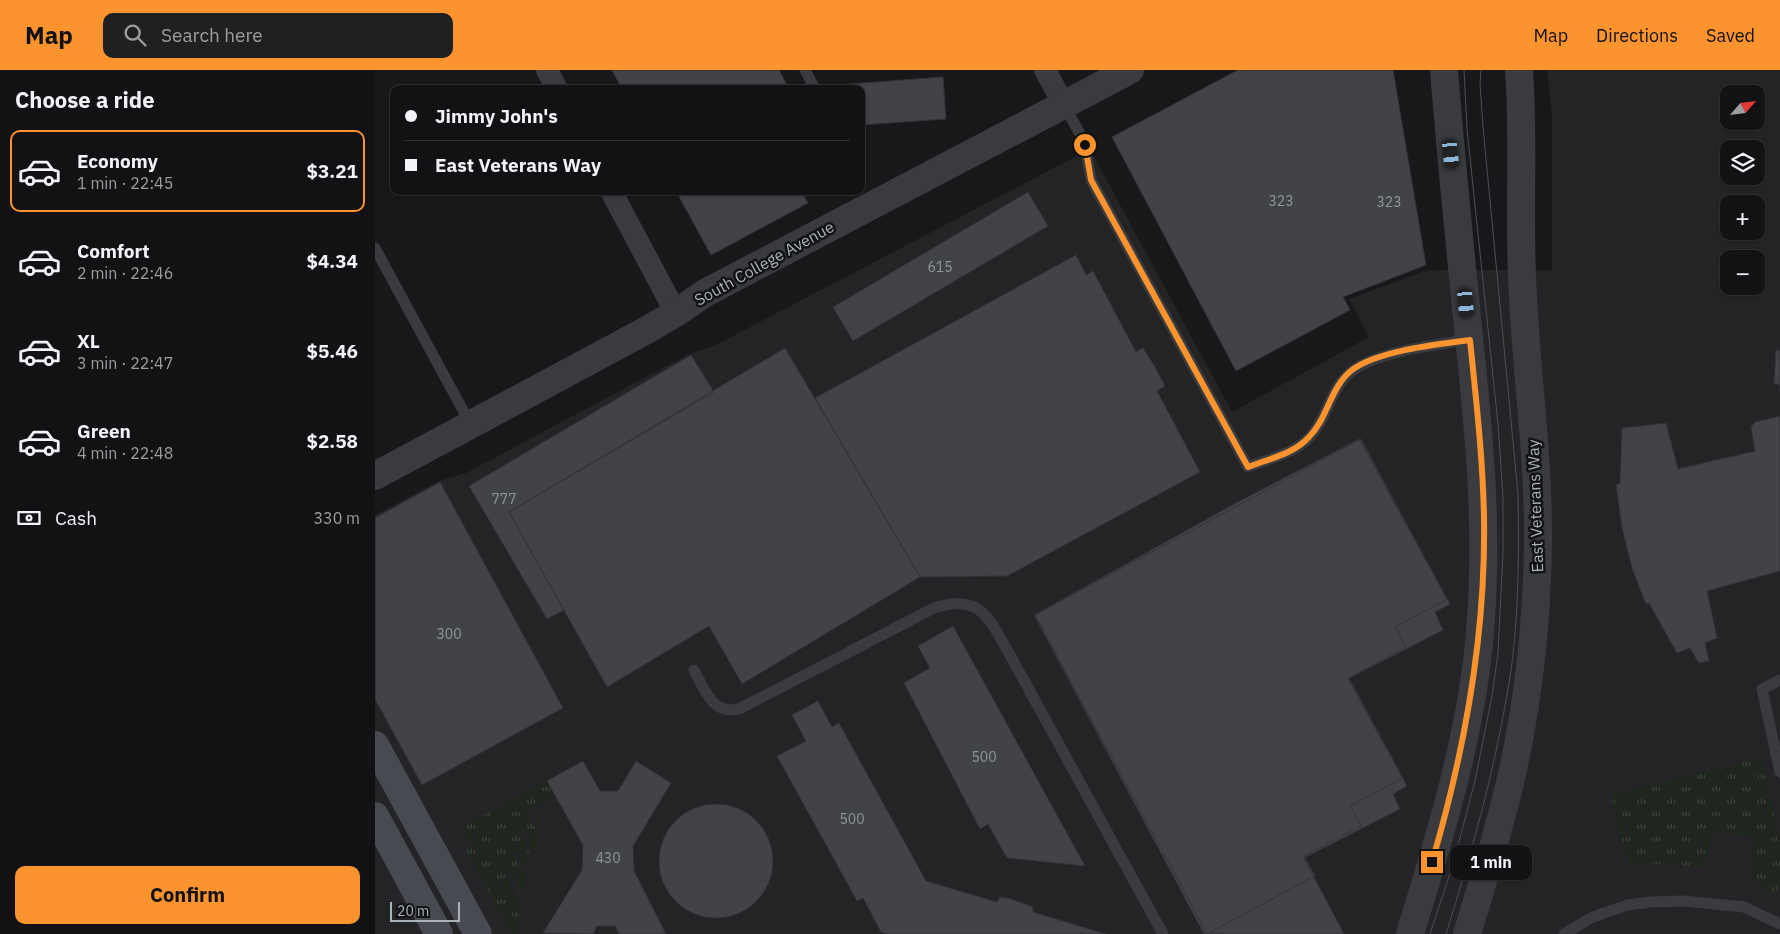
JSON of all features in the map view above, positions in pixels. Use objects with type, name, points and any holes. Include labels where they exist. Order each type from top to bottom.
[{"type":"main road","points":[[375,745],[478,934]]},
{"type":"main road","points":[[415,817],[380,826],[439,934]]},
{"type":"street","points":[[547,70],[555,85]]},
{"type":"street","points":[[1045,70],[1064,105]]},
{"type":"street","name":"South College Avenue","points":[[375,476],[676,313],[705,293],[1129,70]]},
{"type":"street","points":[[1411,934],[1444,823],[1465,733],[1479,645],[1483,592],[1484,518],[1481,467],[1444,70]]},
{"type":"street","name":"East Veterans Way","points":[[1469,933],[1517,751],[1528,684],[1536,611],[1537,504],[1522,277],[1519,70]]},
{"type":"street","points":[[613,195],[676,313]]},
{"type":"lane","points":[[805,70],[813,85]]},
{"type":"lane","points":[[1064,105],[1084,141],[1091,180],[1248,467],[1295,448],[1309,438],[1319,424],[1339,384],[1351,371],[1382,356],[1470,340]]},
{"type":"lane","points":[[375,248],[471,424]]},
{"type":"lane","points":[[694,670],[710,700],[722,709],[730,711],[739,709],[934,608],[951,602],[966,603],[977,608],[992,624],[1010,655],[1163,934]]},
{"type":"lane","points":[[1780,680],[1762,689],[1780,772]]},
{"type":"lane","points":[[1564,934],[1578,931],[1591,918],[1628,905],[1651,902],[1683,901],[1744,907],[1780,924]]},
{"type":"shaded area","points":[[1547,70],[1780,70],[1780,934],[375,934],[375,515],[439,481],[466,473],[691,353],[712,347],[1090,149],[1232,412],[1369,337],[1349,299],[1427,270],[1552,270],[1552,114]]},
{"type":"green space","points":[[1762,758],[1780,844],[1780,886],[1772,895],[1749,876],[1755,837],[1712,832],[1704,867],[1628,862],[1610,795]]},
{"type":"green space","points":[[547,781],[555,795],[527,812],[540,839],[534,850],[524,828],[518,831],[530,855],[526,867],[516,850],[511,852],[526,879],[522,894],[511,872],[505,876],[520,906],[516,934],[512,934],[466,850],[472,846],[461,827]]},
{"type":"building","points":[[612,70],[779,70],[787,85],[620,85]]},
{"type":"building","points":[[1238,70],[1393,70],[1426,265],[1343,297],[1350,310],[1236,371],[1112,137]]},
{"type":"building","points":[[943,77],[946,119],[865,125],[865,85],[850,84]]},
{"type":"building","points":[[1028,192],[1048,226],[853,341],[833,307]]},
{"type":"building","points":[[678,195],[803,195],[808,203],[711,255]]},
{"type":"building","points":[[1076,255],[1086,275],[1093,271],[1136,352],[1143,348],[1155,367],[1165,386],[1157,391],[1200,472],[1007,576],[920,577],[815,398]]},
{"type":"building","points":[[785,348],[920,577],[742,684],[709,626],[607,687],[509,512]]},
{"type":"building","points":[[1776,350],[1780,351],[1780,385],[1774,383]]},
{"type":"building","points":[[691,355],[714,392],[509,512],[564,610],[547,619],[469,486]]},
{"type":"building","points":[[1780,416],[1780,571],[1707,591],[1717,638],[1705,643],[1709,661],[1699,663],[1690,648],[1677,653],[1649,603],[1646,604],[1632,568],[1622,528],[1616,485],[1620,484],[1622,428],[1666,423],[1678,469],[1755,451],[1751,427],[1755,422]]},
{"type":"building","points":[[1359,439],[1450,604],[1435,612],[1443,630],[1348,679],[1407,786],[1393,794],[1400,809],[1304,858],[1344,934],[1204,934],[1034,615],[1236,503]]},
{"type":"building","points":[[1361,439],[1447,599],[1395,627],[1406,647],[1349,678],[1403,778],[1350,806],[1361,826],[1304,856],[1315,876],[1207,934],[1035,615]]},
{"type":"building","points":[[440,482],[563,708],[422,785],[375,699],[375,518]]},
{"type":"building","points":[[440,482],[563,708],[422,785],[375,699],[375,518]]},
{"type":"building","points":[[953,626],[1085,866],[1007,858],[988,824],[980,829],[904,683],[930,668],[918,646]]},
{"type":"building","points":[[818,701],[832,727],[839,723],[926,881],[997,902],[1000,897],[1011,899],[1033,907],[1033,912],[1106,934],[887,934],[881,932],[863,898],[857,901],[777,756],[806,741],[792,715]]},
{"type":"building","points":[[583,761],[600,791],[618,791],[636,761],[671,783],[633,846],[634,871],[666,934],[619,934],[615,926],[597,926],[593,934],[543,933],[582,870],[583,845],[547,781]]},
{"type":"building","points":[[716,804],[738,808],[756,821],[769,839],[773,861],[769,883],[756,901],[738,914],[716,918],[694,914],[676,901],[663,883],[659,861],[663,839],[676,821],[694,808]]},
{"type":"tram line","points":[[1430,934],[1453,864],[1475,781],[1492,696],[1498,653],[1503,552],[1503,497],[1498,424],[1467,129],[1464,70]]},
{"type":"tram line","points":[[1446,934],[1473,845],[1495,755],[1511,670],[1517,595],[1518,494],[1483,127],[1481,70]]},
{"type":"route","points":[[1085,145],[1091,180],[1248,467],[1281,455],[1309,438],[1319,424],[1339,384],[1351,371],[1382,356],[1470,340],[1484,518],[1484,560],[1479,645],[1465,733],[1444,823],[1432,862]]}]
